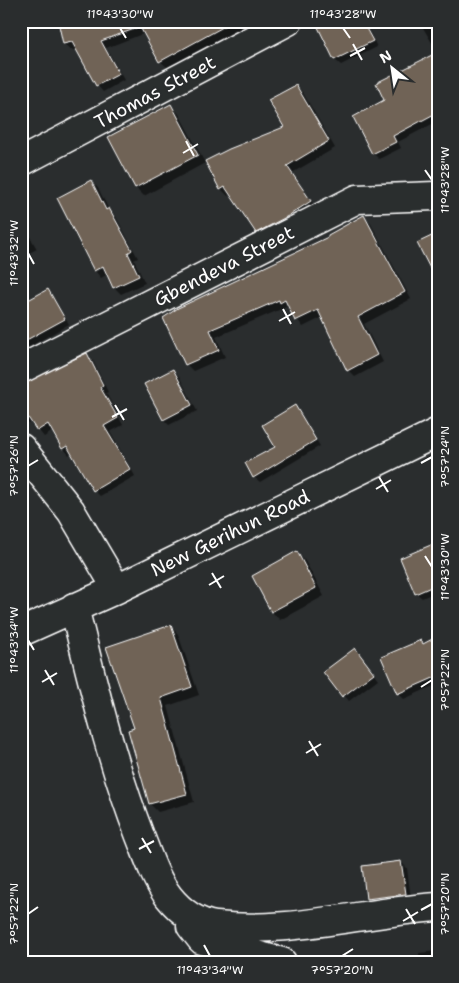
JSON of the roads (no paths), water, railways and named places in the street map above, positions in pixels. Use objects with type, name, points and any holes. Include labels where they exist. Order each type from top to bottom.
[{"type":"street","name":"Thomas Street","points":[[21,162],[288,21]]},
{"type":"street","name":"Gbendeva Street","points":[[21,369],[357,199],[435,196]]},
{"type":"street","name":"New Gerihun Road","points":[[21,632],[117,589],[438,432]]},
{"type":"street","points":[[21,448],[71,511],[117,589]]},
{"type":"street","points":[[74,607],[111,752],[130,810],[154,872],[169,897],[202,940],[282,962]]},
{"type":"street","points":[[169,897],[188,917],[215,926],[302,926],[438,907]]}]
